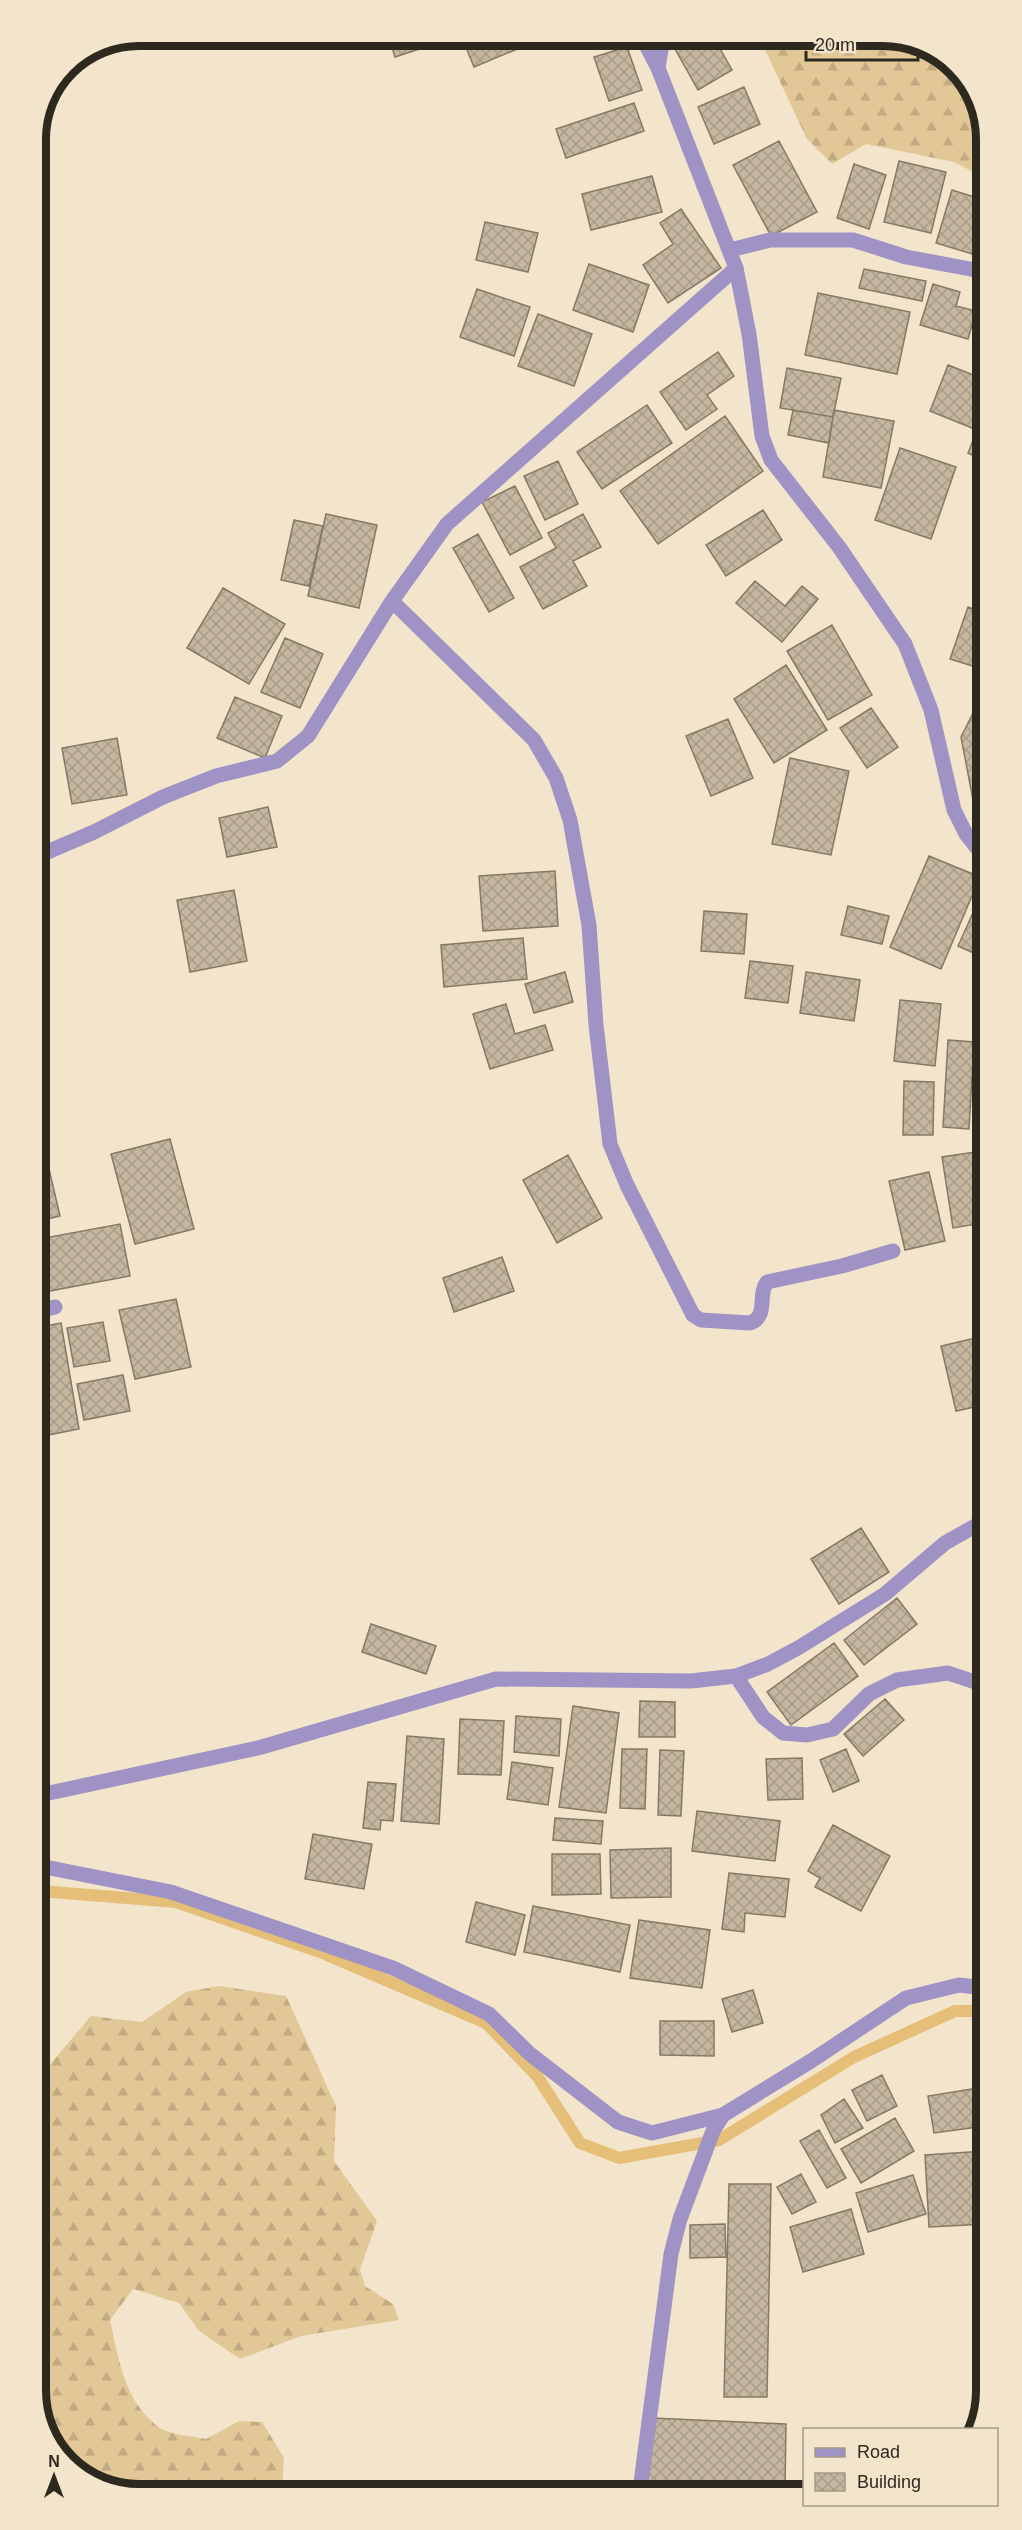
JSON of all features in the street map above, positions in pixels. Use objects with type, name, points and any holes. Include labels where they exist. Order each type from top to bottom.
[{"type":"street","points":[[647,47],[658,68],[736,268],[749,334],[762,436],[771,460],[839,547],[905,644],[932,710],[954,810],[966,834],[976,846]]},
{"type":"street","points":[[658,68],[662,47]]},
{"type":"street","points":[[730,250],[770,240],[853,240],[906,257],[976,270]]},
{"type":"street","points":[[47,852],[94,832],[163,797],[216,776],[250,770],[277,761],[308,736],[392,601],[447,524],[736,268]]},
{"type":"street","points":[[392,601],[534,740],[556,778],[570,820],[589,925],[596,1025],[610,1144],[627,1185],[693,1315],[711,1321],[750,1323],[757,1320],[762,1313],[762,1289],[767,1282],[842,1266],[893,1251]]},
{"type":"street","points":[[46,1309],[55,1307]]},
{"type":"street","points":[[46,1794],[258,1748],[496,1679],[691,1681],[736,1676],[788,1653],[866,1606],[885,1594],[945,1543],[976,1526]]},
{"type":"street","points":[[736,1676],[763,1717],[783,1733],[807,1735],[832,1729],[869,1695],[897,1680],[948,1673],[976,1682]]},
{"type":"street","points":[[46,1867],[171,1892],[393,1968],[489,2014],[530,2054],[618,2122],[652,2133],[723,2115],[811,2061],[906,1998],[959,1985],[976,1987]]},
{"type":"street","points":[[641,2484],[672,2253],[680,2219],[712,2131],[723,2115]]},
{"type":"green space","points":[[764,47],[889,47],[907,50],[939,66],[952,78],[966,98],[975,127],[976,173],[954,162],[866,144],[832,164],[807,139]]},
{"type":"green space","points":[[219,1986],[286,1996],[336,2106],[334,2161],[377,2221],[360,2270],[365,2286],[393,2304],[399,2320],[301,2336],[240,2359],[199,2331],[179,2303],[133,2289],[110,2320],[125,2379],[138,2406],[148,2418],[160,2428],[176,2434],[206,2439],[239,2421],[262,2422],[284,2458],[283,2483],[133,2483],[110,2479],[84,2465],[84,2446],[65,2446],[51,2420],[46,2391],[46,2069],[91,2016],[142,2022],[186,1992]]},
{"type":"building","points":[[392,46],[428,46],[395,57]]},
{"type":"building","points":[[466,46],[523,47],[474,67]]},
{"type":"building","points":[[627,47],[642,90],[609,101],[594,57]]},
{"type":"building","points":[[679,47],[719,47],[732,70],[698,90],[675,49]]},
{"type":"building","points":[[744,87],[760,124],[714,144],[698,107]]},
{"type":"building","points":[[634,103],[644,131],[566,158],[556,129]]},
{"type":"building","points":[[779,141],[817,212],[771,236],[733,165]]},
{"type":"building","points":[[899,161],[946,172],[931,233],[884,222]]},
{"type":"building","points":[[854,164],[886,175],[869,229],[837,218]]},
{"type":"building","points":[[652,176],[662,212],[591,230],[582,194]]},
{"type":"building","points":[[952,190],[976,197],[976,255],[936,243]]},
{"type":"building","points":[[681,209],[721,268],[668,303],[643,265],[673,244],[660,223]]},
{"type":"building","points":[[485,222],[538,233],[528,272],[476,260]]},
{"type":"building","points":[[589,264],[649,285],[633,332],[573,310]]},
{"type":"building","points":[[864,269],[926,281],[922,301],[859,288]]},
{"type":"building","points":[[933,284],[960,292],[956,306],[976,311],[968,339],[920,325]]},
{"type":"building","points":[[477,289],[530,307],[514,356],[460,337]]},
{"type":"building","points":[[818,293],[910,312],[897,374],[805,355]]},
{"type":"building","points":[[538,314],[592,334],[574,386],[518,366]]},
{"type":"building","points":[[718,352],[734,376],[707,395],[717,409],[686,430],[660,392]]},
{"type":"building","points":[[948,365],[976,376],[976,430],[930,411]]},
{"type":"building","points":[[787,368],[841,378],[833,417],[780,408]]},
{"type":"building","points":[[647,405],[672,443],[602,489],[577,452]]},
{"type":"building","points":[[793,410],[833,417],[829,443],[788,435]]},
{"type":"building","points":[[834,410],[894,421],[881,488],[823,477]]},
{"type":"building","points":[[725,416],[763,471],[658,544],[620,491]]},
{"type":"building","points":[[976,433],[976,457],[968,453]]},
{"type":"building","points":[[900,448],[956,467],[931,539],[875,520]]},
{"type":"building","points":[[558,461],[578,504],[545,520],[524,476]]},
{"type":"building","points":[[515,486],[542,538],[510,555],[482,502]]},
{"type":"building","points":[[763,510],[782,540],[726,576],[706,545]]},
{"type":"building","points":[[326,514],[377,525],[359,608],[308,596]]},
{"type":"building","points":[[583,514],[601,547],[573,561],[587,586],[543,609],[520,567],[556,548],[548,533]]},
{"type":"building","points":[[294,520],[323,526],[309,586],[281,580]]},
{"type":"building","points":[[478,534],[514,598],[489,612],[453,548]]},
{"type":"building","points":[[755,581],[785,606],[802,586],[818,599],[782,642],[736,603]]},
{"type":"building","points":[[223,588],[285,624],[249,684],[187,648]]},
{"type":"building","points":[[968,607],[976,610],[976,667],[950,659]]},
{"type":"building","points":[[832,625],[872,695],[828,720],[787,651]]},
{"type":"building","points":[[285,638],[323,654],[300,708],[261,692]]},
{"type":"building","points":[[786,665],[827,730],[774,763],[734,699]]},
{"type":"building","points":[[235,697],[282,716],[265,758],[217,738]]},
{"type":"building","points":[[976,707],[976,816],[961,737]]},
{"type":"building","points":[[871,708],[898,747],[867,768],[840,728]]},
{"type":"building","points":[[728,719],[753,778],[711,796],[686,736]]},
{"type":"building","points":[[117,738],[127,795],[72,804],[62,748]]},
{"type":"building","points":[[790,758],[849,771],[831,855],[772,844]]},
{"type":"building","points":[[268,807],[277,847],[227,857],[219,818]]},
{"type":"building","points":[[929,856],[976,875],[976,886],[941,969],[890,947]]},
{"type":"building","points":[[555,871],[558,926],[483,931],[479,876]]},
{"type":"building","points":[[234,890],[247,961],[190,972],[177,900]]},
{"type":"building","points":[[848,906],[889,916],[882,944],[841,935]]},
{"type":"building","points":[[704,911],[747,914],[744,954],[701,951]]},
{"type":"building","points":[[972,915],[976,917],[976,954],[958,946]]},
{"type":"building","points":[[523,938],[527,979],[444,987],[441,945]]},
{"type":"building","points":[[750,961],[793,966],[788,1003],[745,998]]},
{"type":"building","points":[[565,972],[573,1002],[534,1013],[525,984]]},
{"type":"building","points":[[806,972],[860,980],[854,1021],[800,1013]]},
{"type":"building","points":[[900,1000],[941,1004],[935,1066],[894,1061]]},
{"type":"building","points":[[506,1004],[515,1034],[545,1025],[553,1050],[490,1069],[473,1014]]},
{"type":"building","points":[[948,1040],[974,1042],[969,1129],[943,1127]]},
{"type":"building","points":[[904,1081],[934,1082],[933,1135],[903,1135]]},
{"type":"building","points":[[170,1139],[194,1229],[135,1244],[111,1154]]},
{"type":"building","points":[[975,1152],[976,1224],[953,1228],[942,1157]]},
{"type":"building","points":[[568,1155],[602,1218],[557,1243],[523,1180]]},
{"type":"building","points":[[47,1159],[60,1216],[47,1219]]},
{"type":"building","points":[[929,1172],[945,1241],[905,1250],[889,1181]]},
{"type":"building","points":[[120,1224],[130,1276],[46,1292],[47,1238]]},
{"type":"building","points":[[502,1257],[514,1291],[454,1312],[443,1278]]},
{"type":"building","points":[[176,1299],[191,1367],[135,1379],[119,1310]]},
{"type":"building","points":[[103,1322],[110,1361],[74,1367],[67,1328]]},
{"type":"building","points":[[61,1323],[79,1429],[46,1435],[46,1326]]},
{"type":"building","points":[[976,1338],[976,1407],[956,1411],[941,1346]]},
{"type":"building","points":[[123,1375],[130,1411],[84,1420],[77,1384]]},
{"type":"building","points":[[861,1528],[889,1572],[839,1604],[811,1559]]},
{"type":"building","points":[[897,1598],[917,1624],[864,1665],[844,1640]]},
{"type":"building","points":[[371,1624],[436,1646],[426,1674],[362,1652]]},
{"type":"building","points":[[834,1643],[858,1676],[791,1725],[767,1692]]},
{"type":"building","points":[[885,1699],[904,1720],[863,1756],[844,1734]]},
{"type":"building","points":[[640,1701],[675,1702],[675,1737],[639,1737]]},
{"type":"building","points":[[573,1706],[619,1713],[606,1813],[559,1807]]},
{"type":"building","points":[[516,1716],[561,1719],[559,1756],[514,1752]]},
{"type":"building","points":[[460,1719],[504,1721],[501,1775],[458,1774]]},
{"type":"building","points":[[407,1736],[444,1739],[439,1824],[401,1821]]},
{"type":"building","points":[[622,1749],[647,1749],[645,1809],[620,1808]]},
{"type":"building","points":[[846,1749],[859,1781],[833,1792],[820,1760]]},
{"type":"building","points":[[660,1750],[684,1751],[681,1816],[658,1815]]},
{"type":"building","points":[[802,1758],[803,1799],[768,1800],[766,1759]]},
{"type":"building","points":[[512,1762],[553,1768],[548,1805],[507,1799]]},
{"type":"building","points":[[368,1782],[396,1784],[393,1821],[381,1820],[380,1830],[363,1828]]},
{"type":"building","points":[[697,1811],[780,1821],[775,1861],[692,1851]]},
{"type":"building","points":[[555,1818],[603,1821],[601,1844],[553,1840]]},
{"type":"building","points":[[833,1825],[890,1856],[861,1911],[815,1887],[820,1878],[808,1871]]},
{"type":"building","points":[[313,1834],[372,1844],[364,1889],[305,1879]]},
{"type":"building","points":[[671,1848],[671,1897],[611,1898],[610,1850]]},
{"type":"building","points":[[552,1854],[600,1854],[601,1894],[552,1895]]},
{"type":"building","points":[[729,1873],[789,1879],[785,1917],[745,1913],[744,1932],[722,1929]]},
{"type":"building","points":[[476,1902],[525,1915],[515,1955],[466,1942]]},
{"type":"building","points":[[533,1906],[630,1925],[620,1972],[524,1952]]},
{"type":"building","points":[[639,1920],[710,1930],[702,1988],[630,1978]]},
{"type":"building","points":[[753,1990],[763,2023],[732,2032],[722,1999]]},
{"type":"building","points":[[660,2021],[714,2021],[714,2056],[660,2055]]},
{"type":"building","points":[[882,2075],[897,2106],[867,2121],[852,2090]]},
{"type":"building","points":[[976,2088],[976,2127],[934,2133],[928,2096]]},
{"type":"building","points":[[844,2099],[863,2128],[835,2143],[821,2115]]},
{"type":"building","points":[[895,2118],[914,2151],[861,2183],[841,2149]]},
{"type":"building","points":[[819,2130],[846,2178],[827,2188],[800,2141]]},
{"type":"building","points":[[976,2152],[976,2225],[929,2227],[925,2155]]},
{"type":"building","points":[[801,2174],[816,2202],[792,2214],[777,2187]]},
{"type":"building","points":[[913,2175],[926,2214],[868,2232],[856,2193]]},
{"type":"building","points":[[729,2184],[771,2184],[767,2397],[724,2397]]},
{"type":"building","points":[[851,2209],[864,2254],[803,2272],[790,2227]]},
{"type":"building","points":[[725,2224],[726,2257],[690,2258],[690,2225]]},
{"type":"building","points":[[652,2418],[786,2424],[785,2484],[648,2482]]},
{"type":"waterway","points":[[46,1892],[176,1902],[320,1952],[486,2023],[537,2076],[580,2143],[619,2158],[719,2140],[854,2057],[955,2011],[976,2011]]}]
